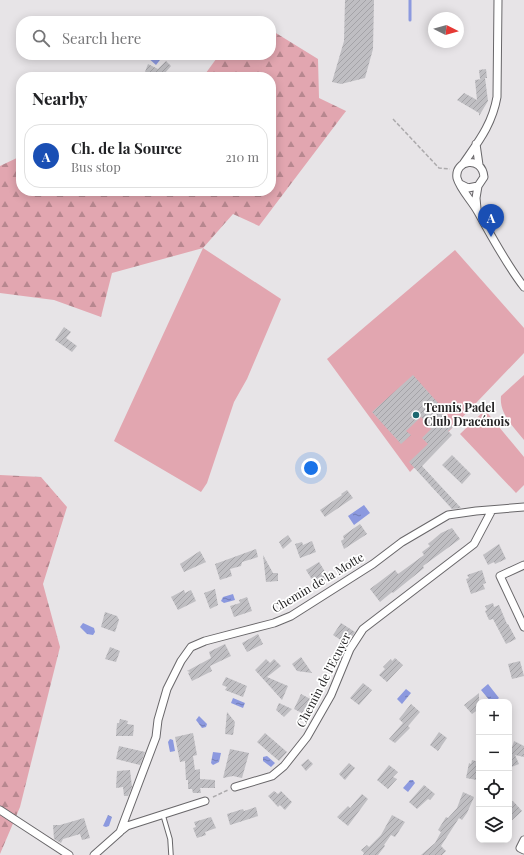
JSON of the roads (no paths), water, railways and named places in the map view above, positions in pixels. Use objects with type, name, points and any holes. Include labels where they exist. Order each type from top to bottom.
[{"type":"street","points":[[498,0],[497,97],[490,123],[459,168],[457,176],[460,184],[478,211],[491,237],[524,287]]},
{"type":"street","points":[[476,144],[479,165],[484,177],[478,186],[476,198],[478,211]]},
{"type":"street","points":[[462,164],[471,162],[479,165]]},
{"type":"street","points":[[460,184],[468,188],[478,186]]},
{"type":"street","name":"Chemin de la Motte","points":[[120,832],[148,763],[156,737],[163,700],[181,661],[190,647],[205,641],[274,623],[291,616],[373,564],[402,542],[448,515],[524,507]]},
{"type":"street","name":"Chemin de l'Ecuyer","points":[[235,787],[272,776],[284,766],[307,737],[328,701],[350,649],[363,629],[474,544],[492,510]]},
{"type":"street","points":[[524,565],[500,576],[524,627]]},
{"type":"street","points":[[94,855],[127,826],[205,802]]},
{"type":"street","points":[[0,810],[69,855]]},
{"type":"street","points":[[524,840],[520,848],[524,850]]},
{"type":"lane","points":[[162,815],[170,839],[171,855]]},
{"type":"water","points":[[150,60],[160,60],[156,65]]},
{"type":"water","points":[[364,505],[370,513],[354,525],[348,516]]},
{"type":"water","points":[[233,594],[235,600],[224,603],[221,601],[223,597]]},
{"type":"water","points":[[83,623],[94,628],[95,632],[93,635],[87,634],[80,627]]},
{"type":"water","points":[[488,684],[499,698],[488,699],[481,690]]},
{"type":"water","points":[[406,689],[411,693],[402,704],[397,699]]},
{"type":"water","points":[[233,698],[245,703],[243,708],[231,703]]},
{"type":"water","points":[[199,716],[207,724],[206,727],[202,728],[196,720]]},
{"type":"water","points":[[170,739],[173,740],[175,751],[170,752],[168,742]]},
{"type":"water","points":[[213,752],[221,753],[219,762],[213,765],[211,763]]},
{"type":"water","points":[[267,756],[275,763],[271,767],[263,761],[263,757]]},
{"type":"water","points":[[410,780],[413,780],[415,783],[408,792],[403,788]]},
{"type":"water","points":[[108,815],[112,817],[109,826],[106,827],[103,826]]},
{"type":"waterway","points":[[410,0],[410,20]]},
{"type":"place","name":"Ch. de la Source","points":[[491,237]]},
{"type":"place","name":"Tennis Padel Club Dracénois","points":[[416,415]]}]
